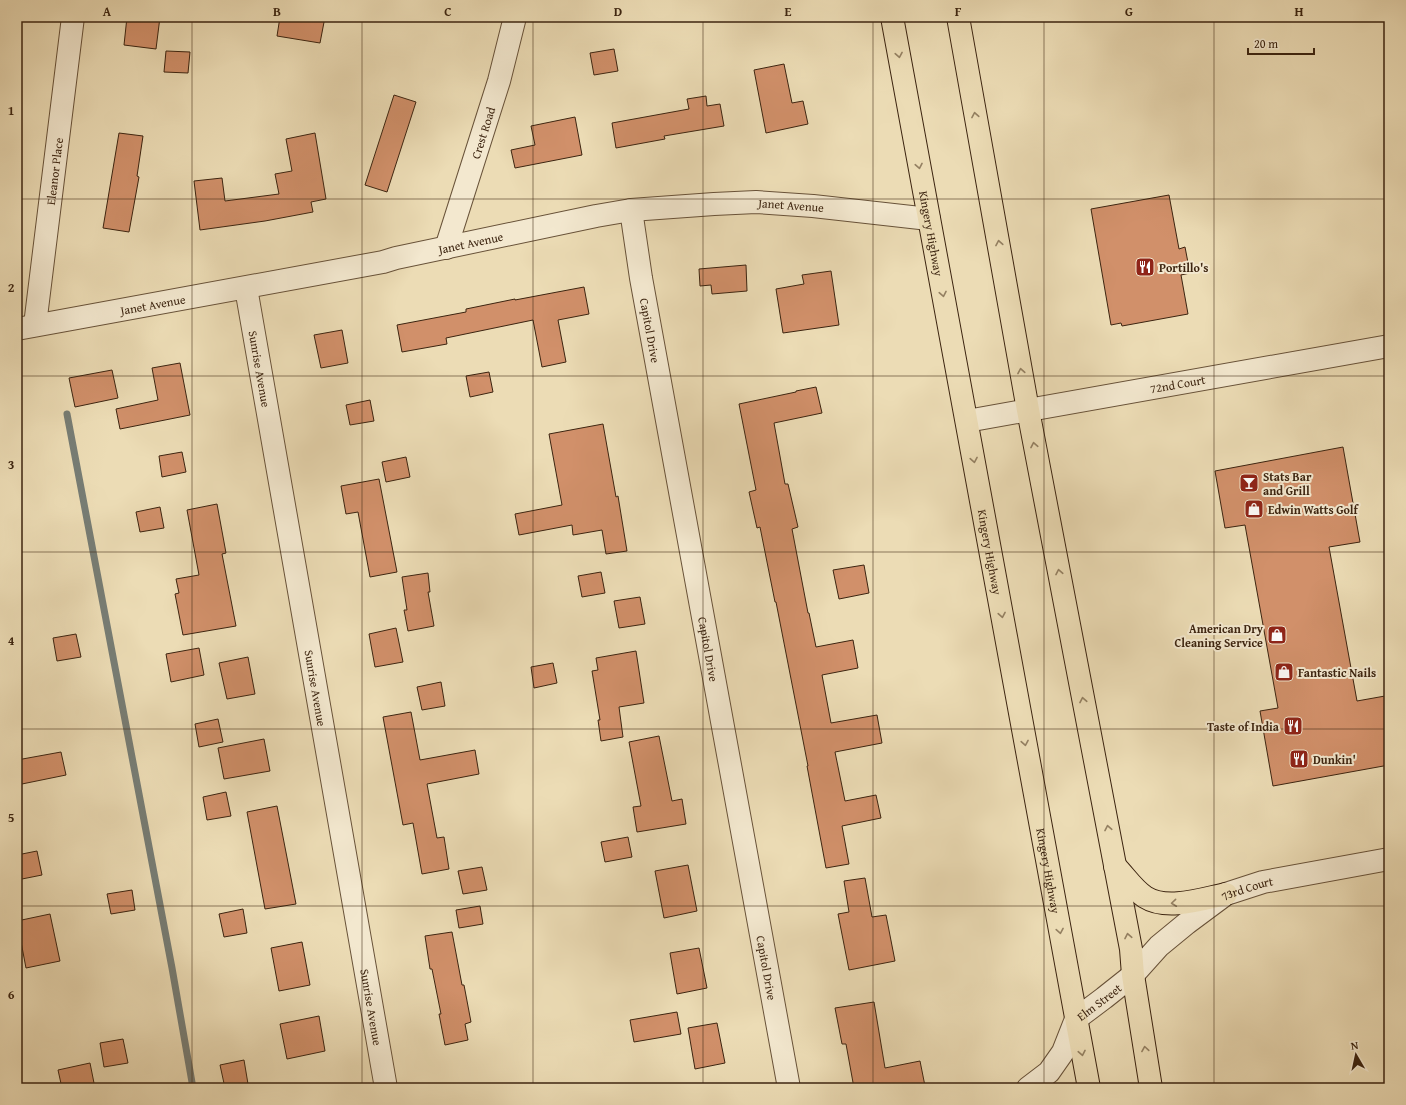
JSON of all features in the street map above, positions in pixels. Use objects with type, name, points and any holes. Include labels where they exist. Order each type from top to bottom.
[{"type":"highway","name":"Kingery Highway","points":[[892,17],[1089,1088]]},
{"type":"highway","points":[[958,17],[1028,410],[1131,950],[1133,975],[1151,1088]]},
{"type":"highway","points":[[1115,866],[1135,888],[1146,897],[1164,904],[1189,902],[1226,894]]},
{"type":"street","name":"Eleanor Place","points":[[26,327],[73,17]]},
{"type":"street","name":"Crest Road","points":[[446,248],[499,81],[515,17]]},
{"type":"street","name":"Janet Avenue","points":[[26,327],[111,313],[383,262],[596,216],[631,210],[756,202],[813,206],[929,219]]},
{"type":"street","name":"Capitol Drive","points":[[631,210],[641,278],[789,1088]]},
{"type":"street","name":"Sunrise Avenue","points":[[246,288],[386,1088]]},
{"type":"street","name":"72nd Court","points":[[967,421],[1389,346]]},
{"type":"street","name":"73rd Court","points":[[1133,975],[1165,942],[1187,923],[1226,894],[1263,882],[1389,859]]},
{"type":"street","name":"Elm Street","points":[[1028,1088],[1049,1072],[1063,1052],[1076,1019],[1133,975]]},
{"type":"building","points":[[127,17],[160,17],[156,49],[124,45]]},
{"type":"building","points":[[280,17],[325,17],[320,43],[277,36]]},
{"type":"building","points":[[614,49],[618,71],[594,75],[590,53]]},
{"type":"building","points":[[166,51],[190,52],[188,73],[164,72]]},
{"type":"building","points":[[784,64],[792,103],[803,101],[808,124],[766,133],[754,70]]},
{"type":"building","points":[[394,95],[416,102],[387,192],[365,185]]},
{"type":"building","points":[[706,96],[707,106],[720,104],[724,126],[664,136],[665,139],[616,148],[612,123],[689,109],[687,99]]},
{"type":"building","points":[[575,117],[582,155],[515,168],[511,150],[535,145],[531,126]]},
{"type":"building","points":[[119,133],[143,136],[137,176],[139,177],[129,232],[103,228]]},
{"type":"building","points":[[315,133],[326,199],[311,202],[313,212],[265,221],[200,230],[194,181],[222,178],[225,201],[279,194],[275,174],[292,171],[286,139]]},
{"type":"building","name":"Portillo's","points":[[1169,195],[1179,249],[1185,247],[1190,273],[1181,275],[1188,314],[1122,326],[1121,323],[1111,325],[1091,209]]},
{"type":"building","points":[[746,265],[747,291],[712,294],[711,285],[700,286],[699,269]]},
{"type":"building","points":[[831,271],[839,325],[783,333],[776,289],[804,284],[802,275]]},
{"type":"building","points":[[584,287],[589,314],[558,320],[566,362],[542,367],[533,320],[446,338],[447,344],[402,352],[397,325],[466,312],[466,309],[515,299]]},
{"type":"building","points":[[342,330],[348,363],[321,368],[314,335]]},
{"type":"building","points":[[180,363],[190,415],[120,429],[116,409],[158,400],[152,368]]},
{"type":"building","points":[[112,370],[118,398],[75,407],[69,378]]},
{"type":"building","points":[[489,372],[493,392],[470,397],[466,376]]},
{"type":"building","points":[[816,387],[822,413],[774,423],[785,484],[788,484],[798,527],[792,529],[816,647],[853,640],[858,668],[822,675],[831,723],[877,715],[882,743],[835,752],[845,801],[876,795],[881,818],[842,826],[849,864],[826,868],[776,602],[760,527],[757,528],[749,492],[756,490],[739,404]]},
{"type":"building","points":[[370,400],[374,421],[350,425],[346,405]]},
{"type":"building","points":[[603,424],[616,497],[618,496],[627,551],[606,554],[602,530],[573,535],[572,525],[519,535],[515,514],[562,505],[549,434]]},
{"type":"building","points":[[1343,447],[1360,542],[1329,547],[1357,701],[1385,696],[1389,720],[1389,765],[1273,786],[1260,711],[1278,708],[1245,525],[1225,528],[1215,471]]},
{"type":"building","points":[[182,452],[186,472],[162,477],[159,456]]},
{"type":"building","points":[[406,457],[410,477],[386,482],[382,462]]},
{"type":"building","points":[[379,479],[397,572],[370,577],[358,512],[346,514],[341,486]]},
{"type":"building","points":[[217,504],[226,553],[222,554],[236,626],[183,635],[175,594],[179,593],[176,579],[199,575],[187,510]]},
{"type":"building","points":[[160,507],[164,528],[140,532],[136,512]]},
{"type":"building","points":[[864,565],[869,593],[839,599],[833,570]]},
{"type":"building","points":[[601,572],[605,593],[582,597],[578,576]]},
{"type":"building","points":[[428,573],[430,592],[428,592],[434,626],[408,631],[404,610],[407,610],[402,577]]},
{"type":"building","points":[[640,597],[645,624],[619,628],[614,601]]},
{"type":"building","points":[[396,628],[403,662],[375,667],[369,634]]},
{"type":"building","points":[[76,634],[81,657],[57,661],[53,638]]},
{"type":"building","points":[[199,648],[204,675],[171,682],[166,654]]},
{"type":"building","points":[[636,651],[644,703],[619,707],[623,737],[601,741],[598,720],[600,720],[592,671],[598,670],[596,658]]},
{"type":"building","points":[[248,657],[255,694],[227,699],[219,663]]},
{"type":"building","points":[[553,663],[557,683],[534,688],[531,667]]},
{"type":"building","points":[[441,682],[445,706],[422,710],[417,687]]},
{"type":"building","points":[[411,712],[420,760],[475,750],[479,774],[427,784],[437,838],[444,837],[449,869],[422,874],[413,823],[403,825],[383,717]]},
{"type":"building","points":[[218,719],[223,742],[199,747],[195,724]]},
{"type":"building","points":[[659,736],[672,801],[682,799],[686,824],[637,832],[633,807],[641,806],[629,742]]},
{"type":"building","points":[[264,739],[270,771],[224,779],[218,748]]},
{"type":"building","points":[[61,752],[66,775],[17,785],[17,760]]},
{"type":"building","points":[[226,792],[231,816],[207,820],[203,797]]},
{"type":"building","points":[[277,806],[296,904],[265,909],[247,812]]},
{"type":"building","points":[[628,837],[632,857],[605,862],[601,842]]},
{"type":"building","points":[[37,851],[42,875],[17,880],[17,855]]},
{"type":"building","points":[[688,865],[697,911],[664,918],[655,871]]},
{"type":"building","points":[[482,867],[487,890],[463,894],[458,871]]},
{"type":"building","points":[[865,878],[872,917],[886,915],[895,961],[849,970],[838,914],[849,912],[844,881]]},
{"type":"building","points":[[132,890],[135,910],[111,914],[107,894]]},
{"type":"building","points":[[480,906],[483,924],[459,928],[456,910]]},
{"type":"building","points":[[243,909],[247,933],[224,937],[219,914]]},
{"type":"building","points":[[50,914],[60,961],[26,968],[17,921]]},
{"type":"building","points":[[452,932],[471,1022],[465,1024],[468,1040],[445,1045],[439,1014],[441,1014],[432,969],[430,969],[425,936]]},
{"type":"building","points":[[302,942],[310,985],[279,991],[271,948]]},
{"type":"building","points":[[699,948],[707,988],[677,994],[670,953]]},
{"type":"building","points":[[874,1002],[885,1068],[920,1061],[925,1086],[913,1088],[854,1088],[846,1044],[842,1044],[835,1008]]},
{"type":"building","points":[[677,1012],[681,1034],[634,1042],[630,1020]]},
{"type":"building","points":[[319,1016],[325,1051],[287,1059],[280,1024]]},
{"type":"building","points":[[717,1023],[725,1063],[695,1069],[688,1028]]},
{"type":"building","points":[[123,1039],[128,1063],[104,1067],[100,1043]]},
{"type":"building","points":[[244,1060],[248,1084],[225,1088],[220,1065]]},
{"type":"building","points":[[90,1063],[95,1088],[62,1088],[58,1070]]},
{"type":"waterway","points":[[67,414],[172,968],[193,1088]]},
{"type":"place","name":"Portillo's","points":[[1145,267]]},
{"type":"place","name":"Stats Bar and Grill","points":[[1249,483]]},
{"type":"place","name":"Edwin Watts Golf","points":[[1254,509]]},
{"type":"place","name":"American Dry Cleaning Service","points":[[1277,635]]},
{"type":"place","name":"Fantastic Nails","points":[[1284,672]]},
{"type":"place","name":"Taste of India","points":[[1293,726]]},
{"type":"place","name":"Dunkin'","points":[[1299,759]]}]
